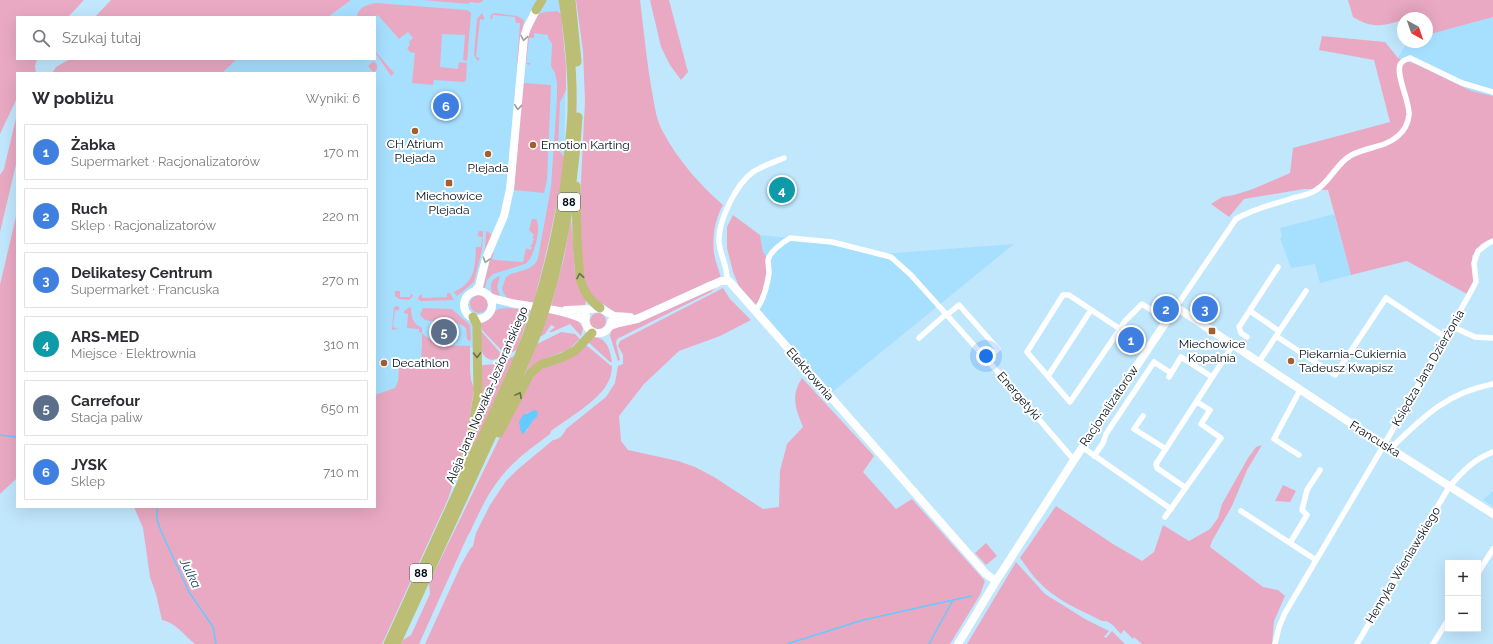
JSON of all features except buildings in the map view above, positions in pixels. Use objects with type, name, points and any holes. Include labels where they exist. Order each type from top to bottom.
[{"type":"main road","points":[[536,10],[542,0]]},
{"type":"main road","name":"Aleja Jana Nowaka-Jeziorańskiego","points":[[545,295],[562,206],[572,109],[571,65],[563,0]]},
{"type":"main road","name":"Aleja Jana Nowaka-Jeziorańskiego","points":[[396,644],[537,322],[568,215],[576,149],[578,107],[577,63],[571,0]]},
{"type":"main road","points":[[578,107],[579,146],[576,193],[578,270],[581,284],[599,309]]},
{"type":"main road","points":[[457,503],[472,432],[478,394],[477,325],[473,317]]},
{"type":"main road","points":[[457,503],[530,374],[540,365],[563,357],[576,350],[592,333]]},
{"type":"main road","name":"Aleja Jana Nowaka-Jeziorańskiego","points":[[388,644],[457,503]]},
{"type":"street","points":[[490,297],[492,307],[486,316],[480,318],[473,317],[467,312],[465,304],[467,297],[479,286],[486,258],[504,216],[510,189],[524,37],[536,10]]},
{"type":"street","name":"Racjonalizatorów","points":[[958,644],[996,581],[1082,447],[1236,219],[1251,210],[1312,193],[1326,182],[1349,156],[1397,137],[1403,131],[1409,117],[1409,109],[1400,73],[1400,65],[1404,60],[1410,58],[1462,83],[1493,92]]},
{"type":"street","points":[[599,309],[587,314],[585,320],[586,326],[592,333],[596,334],[604,332],[610,326],[619,322],[637,319],[716,283],[727,280],[720,251],[719,233],[723,216],[745,179],[754,172],[784,158]]},
{"type":"street","name":"Energetyki","points":[[755,311],[762,302],[766,287],[769,272],[768,259],[777,247],[790,238],[832,242],[890,257],[910,275],[1074,460]]},
{"type":"street","name":"Księdza Jana Dzierżonia","points":[[1275,644],[1279,627],[1285,613],[1316,560],[1387,447],[1476,282],[1474,262],[1478,251],[1493,241]]},
{"type":"street","points":[[1247,337],[1241,334],[1239,327],[1278,267]]},
{"type":"street","name":"Elektrownia","points":[[727,280],[986,574],[996,581]]},
{"type":"street","points":[[1259,362],[1306,291]]},
{"type":"street","points":[[474,292],[484,292],[496,300],[560,311],[599,309],[614,316],[621,317],[644,315]]},
{"type":"street","points":[[1120,329],[1069,295],[1063,295],[1027,352],[1070,402],[1120,329],[1125,321],[1142,304],[1167,320]]},
{"type":"street","points":[[1250,311],[1277,334],[1336,375],[1386,298],[1445,337]]},
{"type":"street","points":[[492,307],[519,305]]},
{"type":"street","points":[[919,338],[959,305],[998,349],[986,359]]},
{"type":"street","name":"Francuska","points":[[1176,307],[1387,447],[1493,514]]},
{"type":"street","points":[[599,309],[611,318],[610,326]]},
{"type":"street","points":[[1048,376],[1091,310]]},
{"type":"street","points":[[560,311],[585,320]]},
{"type":"street","points":[[1451,326],[1475,337],[1493,338]]},
{"type":"street","points":[[1186,488],[1157,468],[1156,464],[1233,345]]},
{"type":"street","points":[[1094,456],[1103,443],[1106,434],[1154,362],[1170,375],[1181,357],[1212,378]]},
{"type":"street","points":[[1387,447],[1438,405],[1471,390],[1493,384]]},
{"type":"street","points":[[1299,455],[1274,439],[1300,390]]},
{"type":"street","points":[[1165,517],[1221,438],[1201,424],[1210,410],[1197,402]]},
{"type":"street","points":[[1143,416],[1134,429],[1166,449]]},
{"type":"street","points":[[1082,447],[1171,509]]},
{"type":"street","name":"Henryka Wieniawskiego","points":[[1357,644],[1449,487],[1467,466],[1478,458],[1493,452]]},
{"type":"street","points":[[1290,543],[1307,515],[1302,510],[1307,490],[1320,470]]},
{"type":"street","points":[[1241,511],[1316,560]]},
{"type":"street","points":[[1481,568],[1493,549]]},
{"type":"street","points":[[1433,644],[1445,625]]},
{"type":"shaded area","points":[[0,0],[84,0],[69,16],[16,16],[16,60],[37,60],[35,66],[36,72],[16,72],[16,100],[0,134]]},
{"type":"shaded area","points":[[111,0],[351,0],[329,16],[96,16]]},
{"type":"shaded area","points":[[351,0],[559,0],[566,67],[564,164],[536,294],[530,313],[514,310],[481,325],[482,349],[436,343],[422,333],[419,383],[376,398],[376,72],[223,72],[236,60],[376,60],[376,16],[329,16]]},
{"type":"shaded area","points":[[423,0],[483,0],[482,2],[478,3],[469,2],[469,4]]},
{"type":"shaded area","points":[[576,0],[640,0],[649,73],[656,115],[659,124],[682,162],[697,180],[723,205],[716,222],[713,241],[713,247],[721,278],[708,282],[641,313],[630,316],[614,313],[605,305],[596,301],[590,294],[581,263],[580,200],[585,101],[583,51]]},
{"type":"shaded area","points":[[650,0],[669,0],[688,72],[681,80],[670,65],[661,47]]},
{"type":"shaded area","points":[[1348,0],[1493,0],[1493,17],[1433,33],[1433,12],[1397,12],[1397,22],[1383,25],[1372,25],[1353,17]]},
{"type":"shaded area","points":[[375,3],[467,10],[471,13],[467,61],[463,60],[465,35],[442,34],[440,67],[458,69],[459,62],[467,63],[466,80],[464,82],[434,80],[433,85],[412,83],[415,53],[410,52],[407,48],[410,45],[409,42],[413,38],[408,32],[399,39],[378,15],[376,17],[357,16],[359,11],[366,6]]},
{"type":"shaded area","points":[[557,11],[561,14],[566,67],[566,90],[560,102],[558,149],[564,157],[564,164],[558,199],[533,304],[514,301],[506,297],[502,288],[506,277],[533,266],[538,258],[551,187],[557,98],[557,83],[555,73],[551,66],[552,44],[548,38],[548,35],[534,33],[534,38],[529,38],[526,63],[531,63],[529,65],[525,63],[528,35],[533,21],[541,13]]},
{"type":"shaded area","points":[[482,13],[484,20],[480,19],[476,57],[480,58],[478,61],[474,54],[477,19]]},
{"type":"shaded area","points":[[494,13],[517,16],[524,20],[519,61],[517,63],[520,23],[516,23],[515,17],[493,15],[492,19],[490,19],[491,15]]},
{"type":"shaded area","points":[[1493,17],[1493,96],[1471,91],[1418,65],[1398,58],[1404,48],[1433,48],[1433,33]]},
{"type":"shaded area","points":[[1322,36],[1385,42],[1398,58],[1418,65],[1471,91],[1493,96],[1493,239],[1481,244],[1472,256],[1474,281],[1467,294],[1407,261],[1351,275],[1328,190],[1304,189],[1244,199],[1229,217],[1211,204],[1222,197],[1253,189],[1290,173],[1293,148],[1390,122],[1374,60],[1319,50]]},
{"type":"shaded area","points":[[376,52],[394,73],[391,76],[376,54]]},
{"type":"shaded area","points":[[68,60],[236,60],[223,72],[53,72],[56,67]]},
{"type":"shaded area","points":[[374,61],[377,65],[377,69],[373,72],[368,66]]},
{"type":"shaded area","name":"Emotion Karting","points":[[523,83],[551,85],[547,180],[544,193],[514,190]]},
{"type":"shaded area","points":[[16,118],[16,164],[0,232],[0,175],[4,169]]},
{"type":"shaded area","points":[[1334,214],[1351,275],[1320,283],[1315,264],[1291,268],[1280,238],[1282,237],[1280,228]]},
{"type":"shaded area","points":[[733,215],[760,235],[763,252],[768,259],[769,272],[758,307],[739,286],[733,272],[727,248],[727,227]]},
{"type":"shaded area","points":[[16,216],[16,479],[0,494],[0,285]]},
{"type":"shaded area","points":[[571,218],[575,274],[586,300],[585,305],[574,308],[551,306],[564,258]]},
{"type":"shaded area","points":[[532,219],[536,219],[538,223],[538,235],[534,250],[528,261],[525,264],[493,274],[487,280],[485,288],[483,288],[492,252],[494,253],[492,259],[494,260],[523,262],[526,248],[530,250],[532,248],[530,246],[534,239],[532,237],[534,235],[529,230]]},
{"type":"shaded area","points":[[479,231],[483,231],[482,250],[474,282],[457,296],[454,292],[466,284],[472,274],[476,247],[481,247],[482,237],[477,236]]},
{"type":"shaded area","points":[[487,231],[492,235],[482,263],[486,232]]},
{"type":"shaded area","points":[[760,235],[832,242],[881,254],[1014,244],[831,393],[758,307],[768,259],[763,252]]},
{"type":"shaded area","points":[[500,276],[497,287],[500,297],[493,296],[491,290],[492,281]]},
{"type":"shaded area","points":[[716,287],[711,292],[617,339],[616,343],[620,360],[618,361],[610,336],[611,331],[615,327]]},
{"type":"shaded area","points":[[723,288],[730,299],[751,320],[720,336],[679,351],[644,384],[619,416],[621,441],[628,450],[678,461],[695,467],[714,477],[763,509],[779,507],[780,471],[787,444],[803,427],[795,403],[796,391],[802,378],[874,456],[863,472],[896,509],[912,499],[985,581],[980,595],[950,644],[425,644],[461,565],[473,546],[476,533],[490,505],[506,481],[517,470],[553,440],[563,435],[566,429],[606,397],[615,383],[618,366],[623,364],[623,355],[618,346],[620,341]]},
{"type":"shaded area","points":[[395,291],[400,291],[400,297],[410,297],[411,293],[413,296],[409,300],[399,299],[395,296]]},
{"type":"shaded area","points":[[447,293],[450,293],[454,300],[421,301],[418,299],[422,294],[422,298],[447,297]]},
{"type":"shaded area","points":[[479,295],[485,298],[488,304],[485,310],[479,313],[473,310],[470,304],[473,298]]},
{"type":"shaded area","points":[[394,307],[399,307],[399,310],[395,310],[393,327],[398,329],[392,330]]},
{"type":"shaded area","points":[[410,307],[413,320],[422,328],[422,333],[419,332],[419,329],[407,328],[408,314],[404,313],[404,311]]},
{"type":"shaded area","points":[[423,308],[453,310],[470,325],[471,340],[469,341],[467,339],[466,328],[460,324],[454,322],[435,322],[424,319],[420,315]]},
{"type":"shaded area","points":[[508,308],[530,310],[517,350],[506,355],[482,330],[481,324],[498,309]]},
{"type":"shaded area","points":[[548,313],[568,316],[577,320],[583,328],[581,336],[570,324],[549,332],[555,327],[551,325],[545,334],[538,338]]},
{"type":"shaded area","points":[[595,313],[601,313],[606,318],[604,327],[601,329],[595,329],[590,324],[590,318]]},
{"type":"shaded area","points":[[481,332],[504,357],[492,360],[484,356],[481,349]]},
{"type":"shaded area","points":[[561,332],[575,334],[580,339],[569,349],[547,358],[518,391],[537,344]]},
{"type":"shaded area","points":[[422,333],[433,341],[439,343],[470,346],[470,370],[474,388],[469,422],[460,462],[448,499],[382,644],[195,644],[172,624],[162,620],[156,594],[150,577],[143,528],[134,508],[376,508],[376,395],[395,388],[398,381],[399,366],[421,368]]},
{"type":"shaded area","points":[[595,337],[606,343],[612,362],[610,362],[587,341]]},
{"type":"shaded area","points":[[585,344],[612,366],[608,382],[597,397],[551,431],[550,434],[518,459],[496,483],[468,535],[419,644],[401,644],[403,640],[411,635],[430,594],[429,583],[500,437],[537,372]],"holes":[[[531,412],[533,420],[527,431],[521,432],[526,413]]]},
{"type":"shaded area","points":[[514,356],[472,451],[481,367],[483,365],[497,364]]},
{"type":"shaded area","points":[[535,410],[538,412],[537,417],[523,434],[521,432],[519,422],[523,415]]},
{"type":"shaded area","points":[[1262,445],[1247,470],[1232,506],[1210,547],[1263,587],[1278,590],[1285,596],[1274,621],[1272,644],[1142,644],[1134,637],[1133,639],[1124,630],[1121,634],[1110,623],[1102,621],[1059,599],[1044,587],[1020,558],[1056,506],[1113,544],[1142,561],[1154,552],[1163,525],[1189,541],[1210,529],[1218,518],[1222,504],[1248,458],[1256,447]]},
{"type":"shaded area","points":[[1283,485],[1296,491],[1290,502],[1275,501]]},
{"type":"shaded area","points":[[1493,491],[1493,506],[1483,500]]},
{"type":"shaded area","points":[[986,543],[997,556],[986,565],[975,553]]},
{"type":"shaded area","points":[[1016,562],[1045,594],[1085,619],[1109,631],[1104,637],[1106,638],[1112,631],[1125,644],[967,644]]},
{"type":"waterway","name":"Julka","points":[[0,435],[16,437]]},
{"type":"waterway","name":"Julka","points":[[157,508],[157,520],[161,531],[189,592],[213,627],[216,644]]},
{"type":"waterway","points":[[787,644],[863,620],[971,596]]},
{"type":"waterway","points":[[929,644],[953,600]]},
{"type":"place","name":"JYSK","points":[[446,106]]},
{"type":"place","name":"CH Atrium Plejada","points":[[415,131]]},
{"type":"place","name":"Emotion Karting","points":[[533,145]]},
{"type":"place","name":"Plejada","points":[[488,154]]},
{"type":"place","name":"Miechowice Plejada","points":[[449,183]]},
{"type":"place","name":"ARS-MED","points":[[782,190]]},
{"type":"place","name":"Ruch","points":[[1166,309]]},
{"type":"place","name":"Delikatesy Centrum","points":[[1205,309]]},
{"type":"place","name":"Miechowice Kopalnia","points":[[1212,331]]},
{"type":"place","name":"Carrefour","points":[[444,332]]},
{"type":"place","name":"Żabka","points":[[1131,340]]},
{"type":"place","name":"Piekarnia-Cukiernia Tadeusz Kwapisz","points":[[1291,361]]},
{"type":"place","name":"Decathlon","points":[[384,363]]}]
